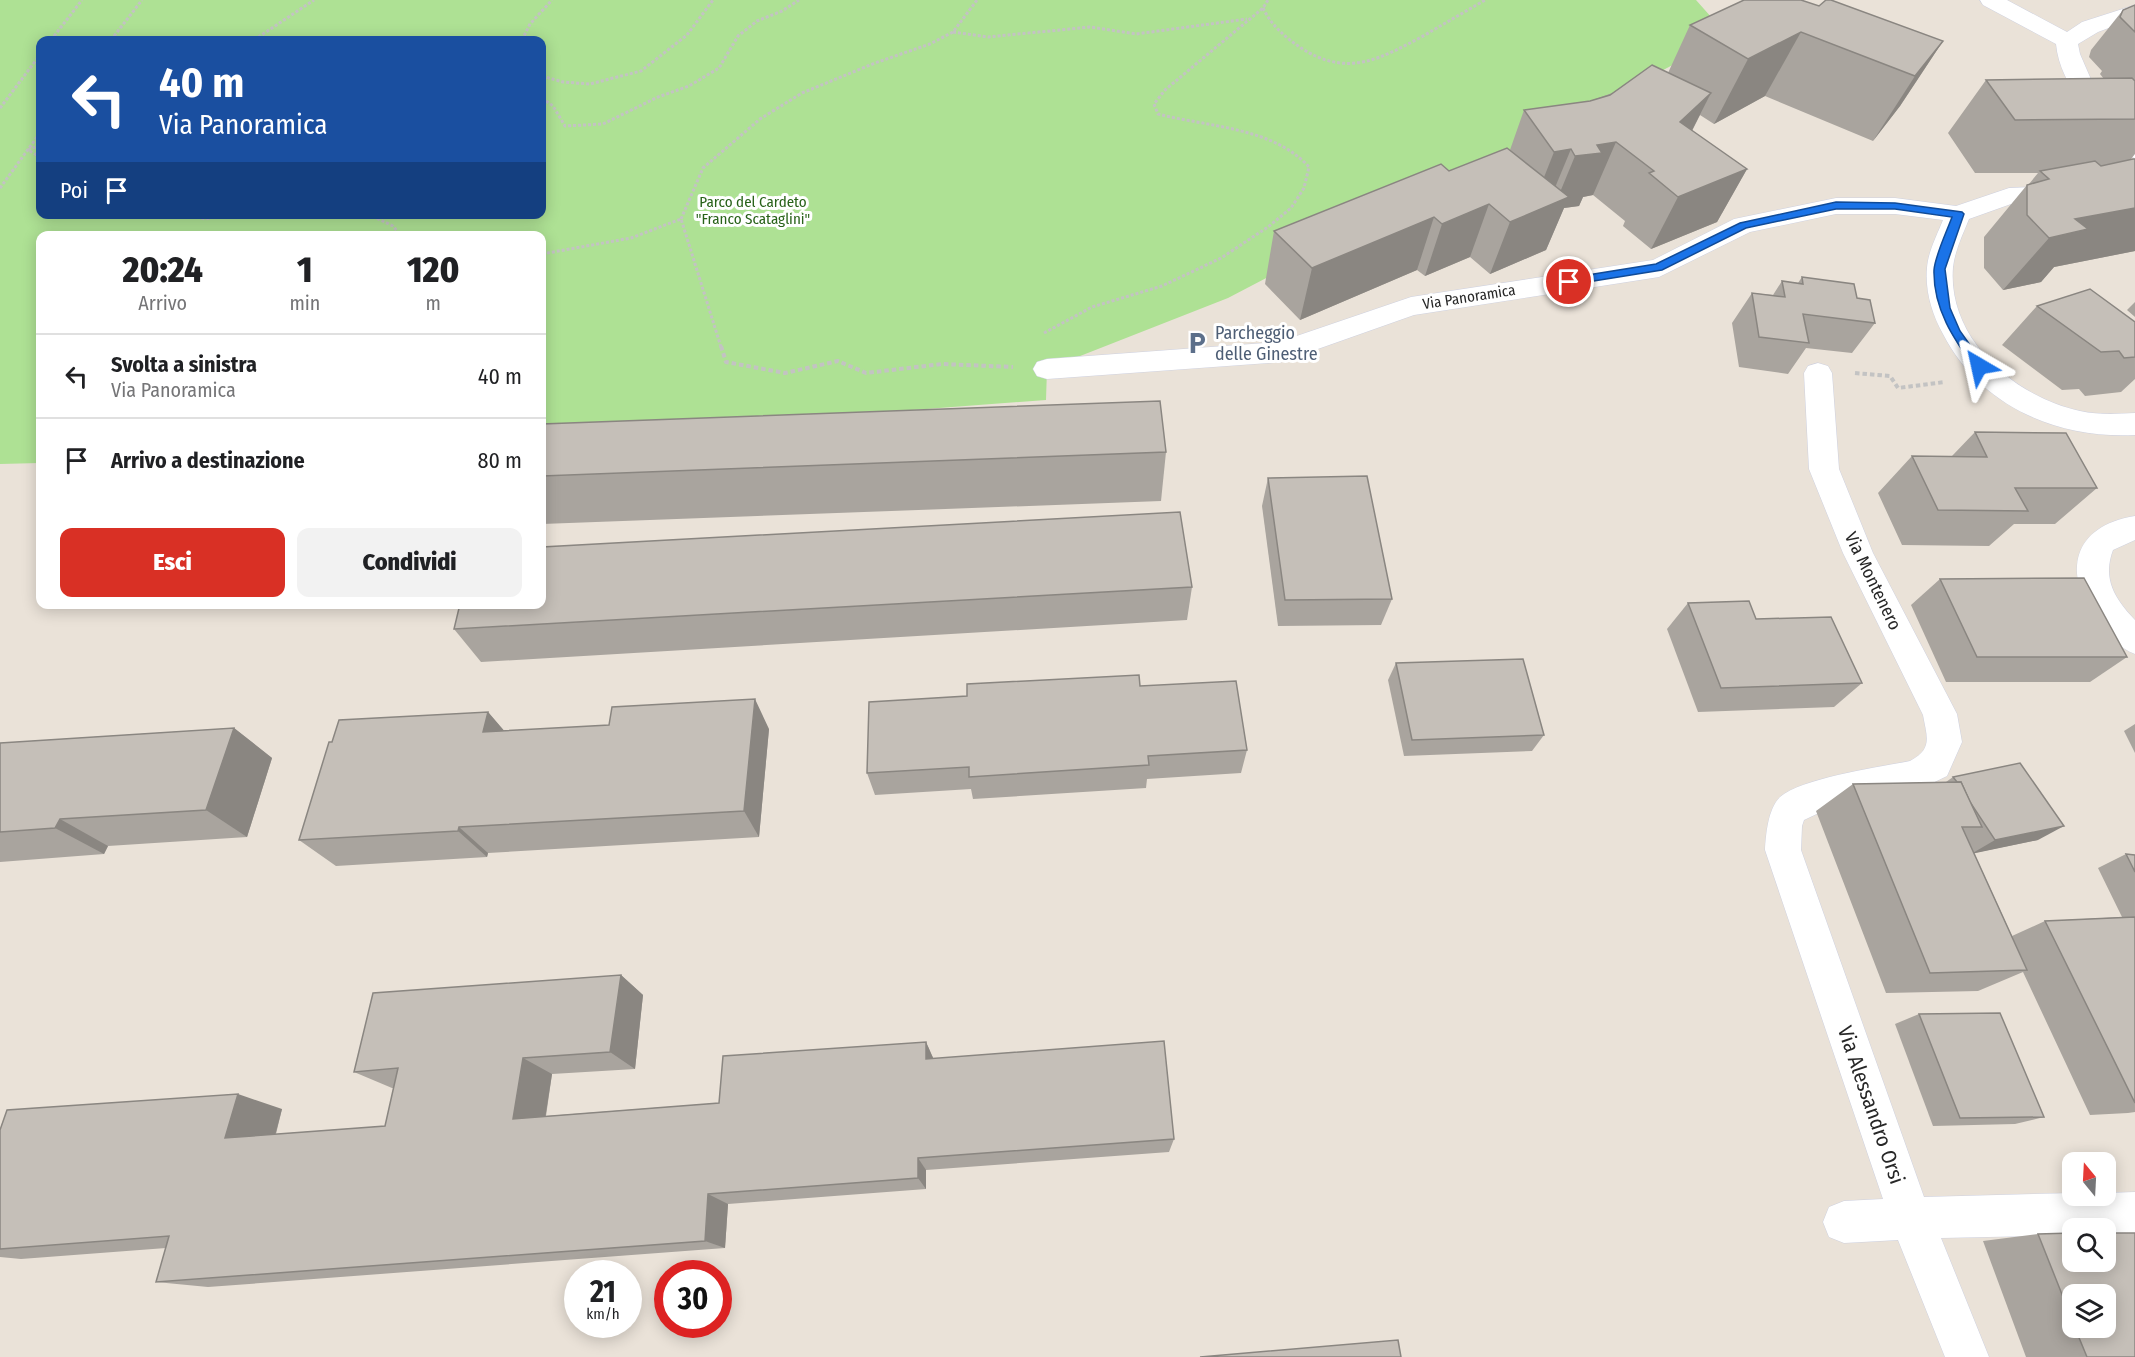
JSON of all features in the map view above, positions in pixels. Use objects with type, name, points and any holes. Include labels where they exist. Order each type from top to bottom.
[{"type":"street","points":[[1991,0],[2067,41]]},
{"type":"street","points":[[2067,41],[2090,27],[2135,11]]},
{"type":"street","points":[[2067,41],[2066,54],[2100,112],[2135,151]]},
{"type":"street","points":[[2135,191],[2009,196],[1977,206],[1958,214],[1939,269],[1945,308],[1955,332],[1988,377],[2040,408],[2078,421],[2107,425],[2135,424]]},
{"type":"street","name":"Via Panoramica","points":[[1047,369],[1281,352],[1411,306],[1659,268],[1743,225],[1836,206],[1895,206],[1958,214]]},
{"type":"street","name":"Via Montenero","points":[[1783,850],[1784,826],[1792,809],[1817,796],[1916,774],[1935,765],[1945,742],[1940,714],[1857,553],[1824,469],[1818,373]]},
{"type":"street","points":[[2135,528],[2123,530],[2101,542],[2092,566],[2094,585],[2106,609],[2135,640]]},
{"type":"street","name":"Via Alessandro Orsi","points":[[1783,850],[1911,1218],[1967,1357]]},
{"type":"street","points":[[1844,1221],[2135,1213]]},
{"type":"path","points":[[54,36],[82,0]]},
{"type":"path","points":[[114,36],[142,0]]},
{"type":"path","points":[[261,36],[314,0]]},
{"type":"path","points":[[523,36],[534,19],[552,0]]},
{"type":"path","points":[[546,77],[563,82],[590,84],[640,71],[687,35],[713,0]]},
{"type":"path","points":[[546,100],[557,110],[565,126],[603,124],[658,97],[689,86],[719,68],[738,36],[757,21],[782,11],[799,0]]},
{"type":"path","points":[[546,253],[625,239],[668,226],[681,219],[702,168],[760,119],[802,93],[875,63],[921,48],[953,32],[977,0]]},
{"type":"path","points":[[1037,336],[1092,307],[1162,286],[1221,258],[1268,227],[1295,201],[1304,188],[1309,167],[1295,152],[1274,141],[1158,114],[1154,104],[1165,90],[1263,8],[1268,0]]},
{"type":"path","points":[[1263,8],[1270,24],[1301,48],[1317,59],[1341,65],[1363,64],[1389,56],[1485,0]]},
{"type":"path","points":[[953,32],[988,37],[1090,27],[1136,34],[1249,19]]},
{"type":"path","points":[[0,108],[36,60]]},
{"type":"path","points":[[0,188],[36,139]]},
{"type":"path","points":[[28,150],[36,147]]},
{"type":"path","points":[[28,150],[36,155]]},
{"type":"path","points":[[378,219],[393,226],[397,231]]},
{"type":"path","points":[[681,219],[726,362],[785,373],[838,361],[866,373],[942,364],[1014,368],[1020,360]]},
{"type":"path","points":[[1818,373],[1890,376],[1898,388],[1988,377]]},
{"type":"green space","name":"Parco del Cardeto \"Franco Scataglini\"","points":[[0,0],[1696,0],[1728,36],[1228,298],[1047,369],[1046,400],[546,438],[546,231],[36,231],[36,463],[0,464]]},
{"type":"building","points":[[1744,0],[1801,0],[1819,6],[1826,0],[1831,0],[1943,41],[1915,76],[1801,32],[1748,59],[1690,25]]},
{"type":"building","points":[[2135,5],[2135,32],[2120,17],[2123,10]]},
{"type":"building","points":[[1652,65],[1711,93],[1680,122],[1747,169],[1678,197],[1649,173],[1654,171],[1616,142],[1597,145],[1602,153],[1575,156],[1571,149],[1554,152],[1524,110],[1590,101],[1610,95]]},
{"type":"building","points":[[2132,78],[2135,81],[2135,119],[2015,120],[1986,80]]},
{"type":"building","points":[[1507,148],[1569,197],[1510,222],[1489,204],[1442,224],[1434,217],[1312,268],[1274,231],[1441,164],[1449,171]]},
{"type":"building","points":[[2135,159],[2135,208],[2075,219],[2088,229],[2049,238],[2027,215],[2027,185],[2049,179],[2040,171],[2095,161],[2101,166]]},
{"type":"building","points":[[1802,277],[1854,284],[1857,298],[1870,300],[1875,323],[1803,314],[1809,343],[1759,337],[1752,293],[1785,297],[1782,281],[1803,284]]},
{"type":"building","points":[[2090,289],[2135,322],[2135,357],[2124,358],[2119,351],[2101,352],[2037,306]]},
{"type":"building","points":[[1160,401],[1166,452],[546,476],[546,424]]},
{"type":"building","points":[[1975,432],[2066,433],[2097,488],[2015,488],[2028,511],[1938,510],[1912,456],[1987,457]]},
{"type":"building","points":[[1367,476],[1392,599],[1285,600],[1268,478]]},
{"type":"building","points":[[1180,512],[1192,587],[454,629],[459,609],[546,609],[546,547]]},
{"type":"building","points":[[2084,578],[2127,657],[1977,657],[1940,579]]},
{"type":"building","points":[[1749,601],[1756,619],[1831,617],[1862,683],[1721,688],[1688,603]]},
{"type":"building","points":[[1523,659],[1544,735],[1412,740],[1396,663]]},
{"type":"building","points":[[1139,675],[1140,686],[1236,681],[1247,750],[1148,756],[1149,765],[969,777],[969,767],[867,773],[869,702],[967,696],[967,684]]},
{"type":"building","points":[[755,699],[744,811],[459,827],[458,831],[299,840],[329,742],[332,742],[339,720],[488,712],[483,732],[609,725],[612,707]]},
{"type":"building","points":[[234,728],[206,810],[60,819],[55,828],[0,832],[0,743]]},
{"type":"building","points":[[2020,763],[2064,826],[1995,840],[1970,802],[1961,782],[1957,782],[1953,777]]},
{"type":"building","points":[[1961,782],[1982,827],[1962,827],[2027,970],[1930,973],[1853,784]]},
{"type":"building","points":[[2126,854],[2135,855],[2135,872]]},
{"type":"building","points":[[2135,917],[2135,1103],[2045,921]]},
{"type":"building","points":[[621,975],[610,1052],[523,1058],[513,1119],[719,1103],[723,1056],[926,1042],[926,1059],[1164,1041],[1174,1139],[918,1158],[918,1178],[708,1194],[705,1241],[156,1282],[169,1236],[0,1249],[0,1130],[7,1110],[238,1094],[225,1138],[385,1126],[398,1068],[354,1072],[373,993]]},
{"type":"building","points":[[2000,1013],[2044,1117],[1960,1118],[1919,1014]]},
{"type":"building","points":[[2062,1233],[2062,1272],[2116,1272],[2116,1233],[2135,1233],[2135,1357],[2087,1357],[2079,1338],[2116,1338],[2116,1284],[2062,1284],[2062,1294],[2038,1234]]},
{"type":"building","points":[[1398,1340],[1401,1357],[1200,1357]]},
{"type":"place","name":"Parcheggio delle Ginestre","points":[[1197,343]]},
{"type":"route","points":[[1569,282],[1659,268],[1743,225],[1836,206],[1895,206],[1958,214],[1939,269],[1945,308],[1955,332],[1979,366]]}]
